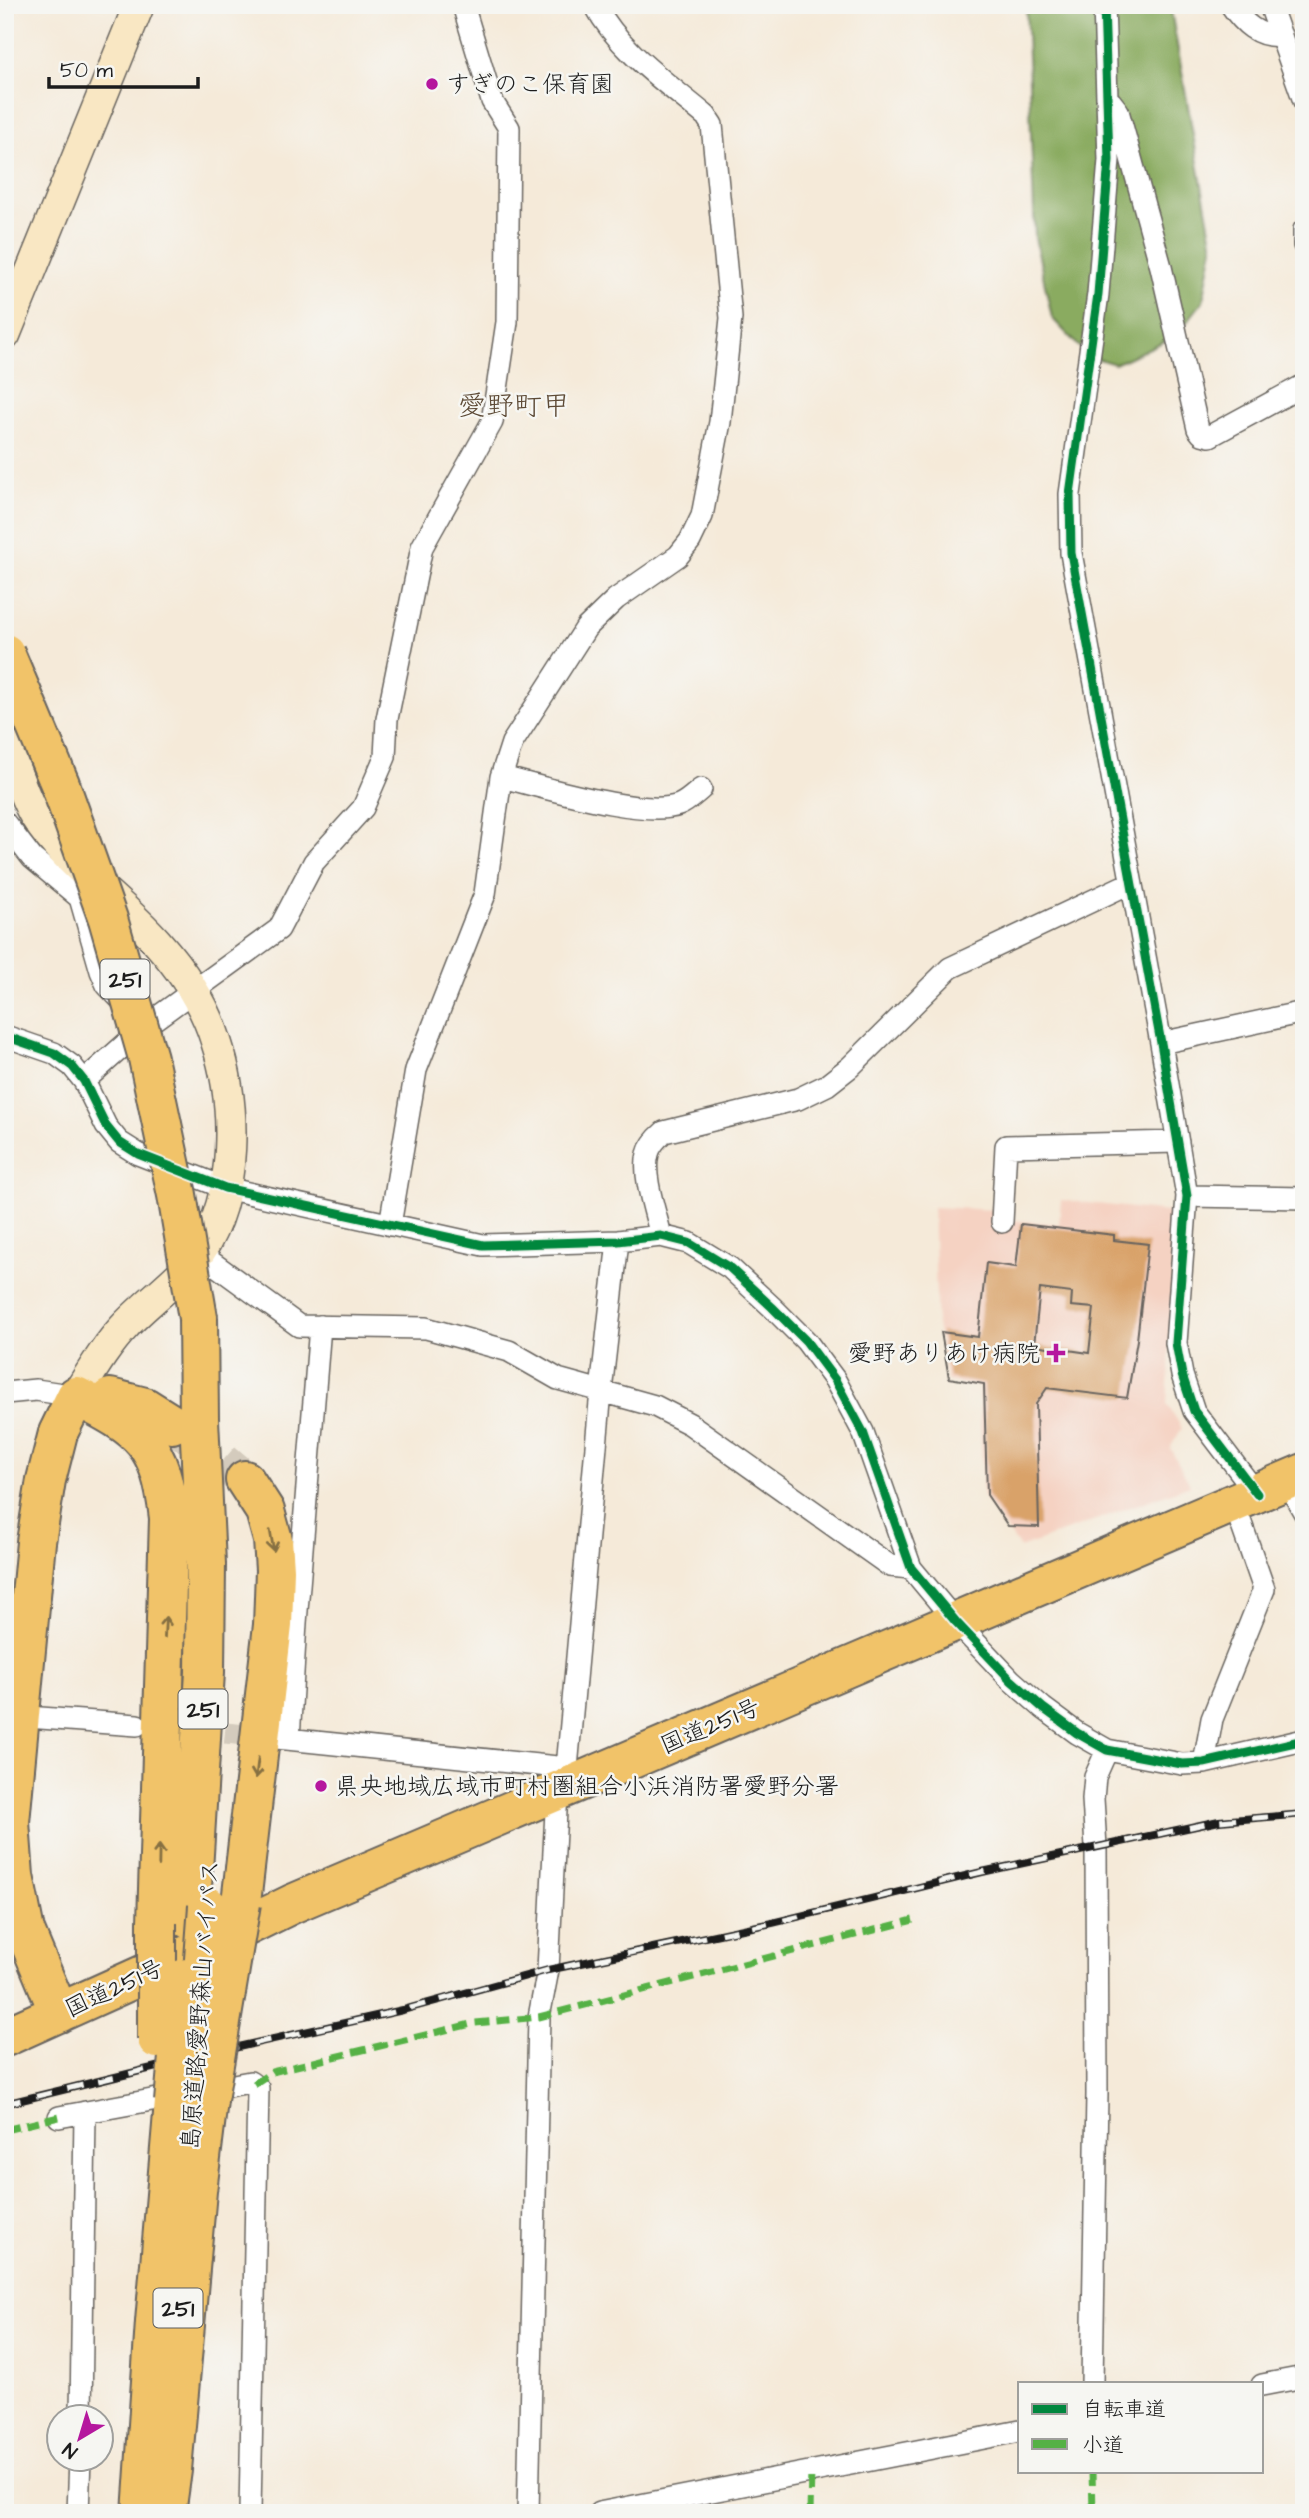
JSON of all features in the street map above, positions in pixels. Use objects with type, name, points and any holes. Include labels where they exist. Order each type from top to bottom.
[{"type":"highway","name":"251","points":[[5,653],[60,784],[112,932],[148,1058],[177,1195],[215,1416],[223,1491]]},
{"type":"highway","points":[[76,1396],[115,1398],[145,1408],[172,1424]]},
{"type":"highway","points":[[59,2013],[25,1931],[14,1876],[10,1822],[13,1716],[36,1542],[46,1480],[58,1433],[76,1396]]},
{"type":"highway","points":[[76,1396],[121,1419],[139,1435],[155,1455],[165,1484],[169,1531],[199,1913],[183,2101],[197,2191],[172,2470],[165,2513]]},
{"type":"highway","points":[[183,2101],[199,1913],[273,1625],[273,1540],[265,1511],[223,1491]]},
{"type":"highway","name":"島原道路;愛野森山バイパス","points":[[199,1913],[226,1671],[223,1491]]},
{"type":"highway","name":"国道251号","points":[[5,2038],[565,1781],[1277,1493]]},
{"type":"highway","name":"251","points":[[142,2513],[155,2322],[183,2101]]},
{"type":"street","points":[[6,328],[139,5]]},
{"type":"street","points":[[85,1082],[148,1024],[279,929],[314,862],[363,808],[385,757],[387,719],[422,547],[492,422],[507,322],[509,128],[492,101],[463,5]]},
{"type":"street","points":[[390,1226],[416,1070],[485,894],[501,777],[512,743],[586,628],[616,599],[678,556],[690,541],[702,516],[720,422],[731,318],[712,125],[706,116],[622,44],[595,5]]},
{"type":"street","points":[[1104,5],[1109,160],[1098,294],[1070,494],[1071,553],[1161,1043],[1186,1196],[1176,1343],[1182,1375],[1194,1411],[1277,1493],[1264,1589],[1212,1719],[1204,1763]]},
{"type":"street","points":[[1231,5],[1250,27],[1260,34],[1290,43]]},
{"type":"street","points":[[1270,5],[1290,43],[1304,101]]},
{"type":"street","points":[[1106,100],[1112,102],[1122,124],[1161,267],[1198,429],[1202,434],[1210,436],[1304,385]]},
{"type":"street","points":[[1304,230],[1304,245]]},
{"type":"street","points":[[5,743],[35,815],[68,857],[157,942],[194,992],[216,1040],[228,1088],[230,1137],[225,1188],[216,1220],[199,1253],[124,1327],[96,1363],[76,1396],[36,1390],[5,1393]]},
{"type":"street","points":[[501,777],[631,807],[663,809],[681,805],[701,789]]},
{"type":"street","points":[[5,823],[32,858],[80,898],[107,985],[148,1024]]},
{"type":"street","points":[[662,1236],[646,1169],[648,1153],[654,1141],[664,1132],[798,1099],[827,1085],[850,1067],[950,968],[1130,883]]},
{"type":"street","points":[[1161,1043],[1304,1012]]},
{"type":"street","points":[[5,1036],[54,1053],[72,1066],[85,1082],[106,1126],[119,1142],[138,1154],[225,1188],[483,1245],[618,1241],[662,1236],[689,1243],[730,1268],[772,1307],[806,1342],[835,1380],[863,1432],[911,1568],[1011,1681],[1035,1701],[1077,1733],[1107,1750],[1182,1764],[1204,1763],[1304,1740]]},
{"type":"street","points":[[1002,1222],[1006,1146],[1178,1142]]},
{"type":"street","points":[[1186,1196],[1304,1198]]},
{"type":"street","points":[[528,2513],[539,2017],[548,1970],[601,1391],[618,1241]]},
{"type":"street","points":[[199,1253],[299,1326],[426,1328],[509,1351],[558,1379],[655,1406],[690,1424],[890,1566],[911,1568]]},
{"type":"street","points":[[320,1326],[296,1623],[283,1738],[565,1781]]},
{"type":"street","points":[[13,1716],[136,1724]]},
{"type":"street","points":[[1092,2382],[1097,2094],[1096,1847],[1093,1799],[1095,1777],[1107,1750]]},
{"type":"street","points":[[59,2117],[250,2082],[258,2088],[250,2513]]},
{"type":"street","points":[[80,2402],[85,2112]]},
{"type":"street","points":[[1264,2385],[1304,2377]]},
{"type":"street","points":[[599,2513],[1018,2431]]},
{"type":"street","points":[[78,2513],[80,2472]]},
{"type":"shaded area","name":"愛野ありあけ病院","points":[[1061,1200],[1177,1213],[1167,1404],[1182,1428],[1170,1448],[1190,1485],[1020,1548],[983,1496],[979,1386],[947,1381],[937,1324],[933,1207],[996,1210],[996,1219],[1059,1224]]},
{"type":"green space","points":[[1026,5],[1170,5],[1213,247],[1203,301],[1176,336],[1115,364],[1088,356],[1052,318],[1035,238]]},
{"type":"building","points":[[1021,1224],[1114,1235],[1114,1240],[1148,1244],[1127,1398],[1047,1388],[1036,1404],[1039,1527],[1008,1526],[987,1495],[984,1384],[949,1378],[941,1332],[978,1337],[986,1263],[1016,1267]],"holes":[[[1040,1289],[1072,1293],[1071,1306],[1094,1308],[1089,1353],[1034,1345]]]},
{"type":"tunnel","points":[[177,1427],[210,1450],[245,1480]]},
{"type":"tunnel","points":[[194,1730],[267,1737]]},
{"type":"railway","points":[[5,2104],[403,2010],[548,1970],[772,1923],[982,1872],[1219,1821],[1304,1814]]},
{"type":"marked path","points":[[254,2084],[272,2072],[475,2023],[539,2017],[913,1920]]},
{"type":"marked path","points":[[5,2130],[59,2117]]},
{"type":"marked path","points":[[810,2513],[811,2471]]},
{"type":"marked path","points":[[1092,2472],[1093,2513]]},
{"type":"cycle path","points":[[1104,5],[1109,160],[1098,294],[1070,494],[1071,553],[1187,1196],[1176,1343],[1182,1375],[1194,1411],[1257,1494]]},
{"type":"cycle path","points":[[5,1036],[54,1053],[72,1066],[84,1081],[106,1126],[119,1142],[138,1154],[225,1188],[483,1245],[618,1241],[661,1236],[689,1243],[730,1268],[806,1341],[835,1380],[863,1432],[911,1568],[956,1622],[1011,1680],[1043,1708],[1077,1733],[1107,1750],[1182,1764],[1204,1763],[1304,1740]]},
{"type":"place","name":"すぎのこ保育園","points":[[432,84]]},
{"type":"place","name":"愛野ありあけ病院","points":[[1056,1353]]},
{"type":"place","name":"県央地域広域市町村圏組合小浜消防署愛野分署","points":[[321,1786]]},
{"type":"district","name":"愛野町甲","points":[[514,405]]}]
